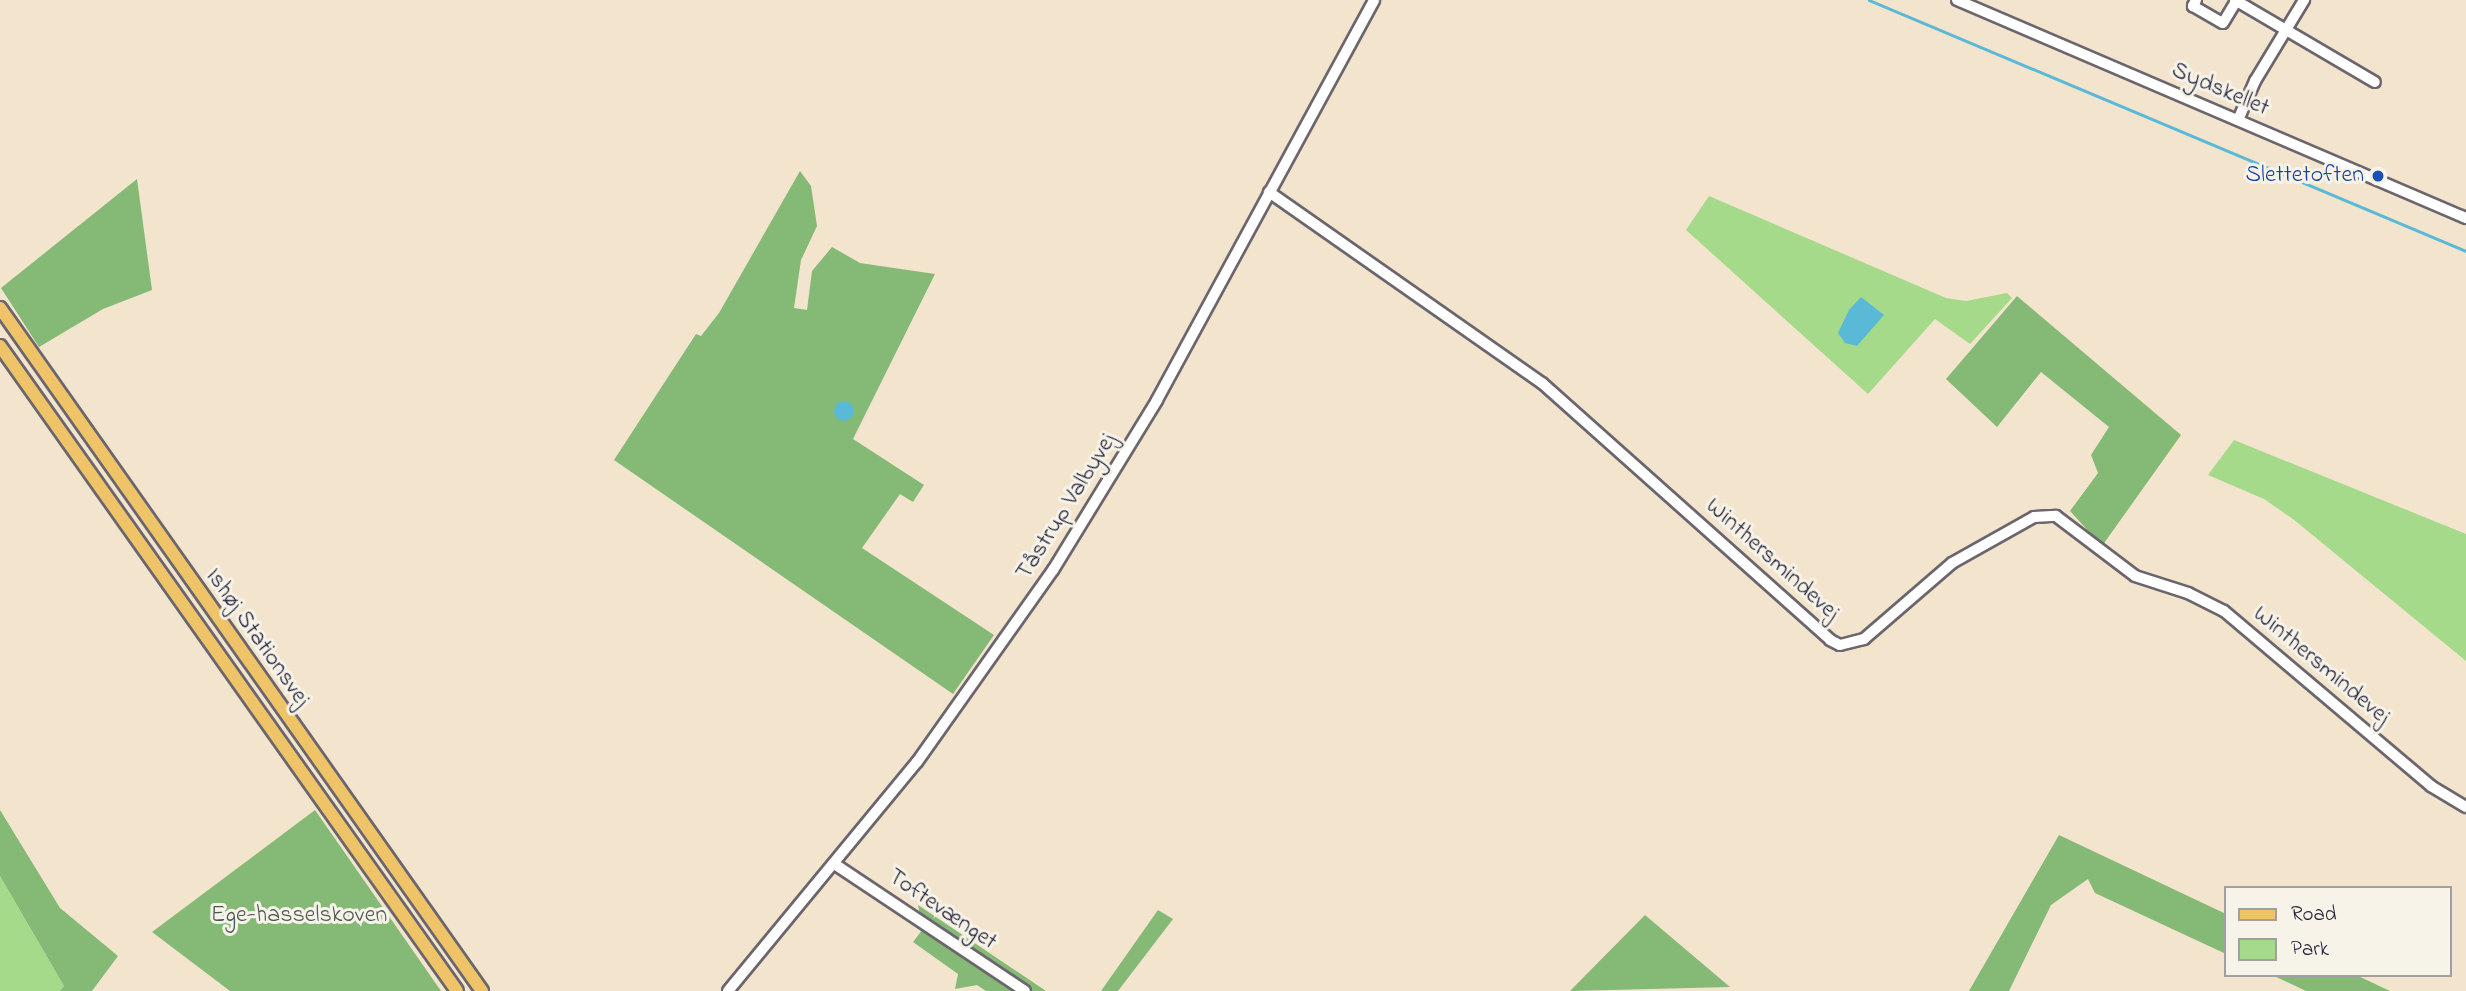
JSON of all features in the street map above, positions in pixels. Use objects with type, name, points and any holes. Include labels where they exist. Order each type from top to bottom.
[{"type":"main road","name":"Ishøj Stationsvej","points":[[0,308],[482,991]]},
{"type":"main road","name":"Ishøj Stationsvej","points":[[0,346],[457,991]]},
{"type":"street","name":"Tåstrup Valbyvej","points":[[728,991],[836,864],[1007,637],[1107,488],[1374,0]]},
{"type":"street","name":"Sydskellet","points":[[1957,0],[2466,218]]},
{"type":"street","points":[[2196,0],[2193,6],[2223,23],[2236,0],[2375,82]]},
{"type":"street","points":[[2238,120],[2255,81],[2304,0]]},
{"type":"street","name":"Winthersmindevej","points":[[1269,192],[1542,383],[1830,640],[1840,645],[1864,639],[1952,563],[2034,517],[2056,516],[2135,576],[2188,593],[2224,611],[2431,786],[2466,807]]},
{"type":"street","name":"Toftevænget","points":[[836,864],[1025,991]]},
{"type":"green space","points":[[800,171],[811,186],[817,226],[801,260],[794,308],[807,310],[812,271],[832,247],[860,263],[935,274],[853,439],[924,485],[913,502],[900,494],[862,548],[994,635],[953,694],[614,460],[696,334],[701,336],[719,313]]},
{"type":"green space","points":[[137,179],[152,290],[103,309],[39,347],[1,288]]},
{"type":"green space","points":[[1709,196],[1946,298],[1966,301],[2007,293],[2012,298],[1970,344],[1935,319],[1868,394],[1686,230]]},
{"type":"green space","points":[[2017,296],[2181,435],[2102,546],[2070,511],[2098,473],[2091,455],[2109,427],[2041,372],[1997,427],[1946,379]]},
{"type":"green space","points":[[2234,440],[2466,534],[2466,661],[2293,519],[2264,499],[2208,475]]},
{"type":"green space","points":[[0,810],[60,908],[118,956],[92,991],[60,991],[64,986],[0,876]]},
{"type":"green space","name":"Ege-hasselskoven","points":[[315,810],[441,991],[230,991],[152,932]]},
{"type":"green space","points":[[2059,835],[2224,913],[2224,953],[2095,893],[2088,879],[2051,905],[2009,991],[1969,991]]},
{"type":"green space","points":[[0,876],[64,986],[60,991],[0,991]]},
{"type":"green space","points":[[918,905],[1046,991],[986,991],[977,985],[955,989],[958,974],[913,942],[923,929]]},
{"type":"green space","points":[[1158,910],[1173,919],[1118,991],[1101,991]]},
{"type":"green space","points":[[1645,915],[1730,987],[1570,991]]},
{"type":"green space","points":[[2276,977],[2360,977],[2390,991],[2306,991]]},
{"type":"water","points":[[1861,297],[1884,315],[1857,346],[1845,343],[1838,333],[1849,310]]},
{"type":"water","points":[[844,401],[851,404],[854,411],[851,418],[844,421],[837,418],[834,411],[837,404]]},
{"type":"waterway","points":[[1869,0],[2466,251]]},
{"type":"place","name":"Slettetoften","points":[[2378,176]]}]
